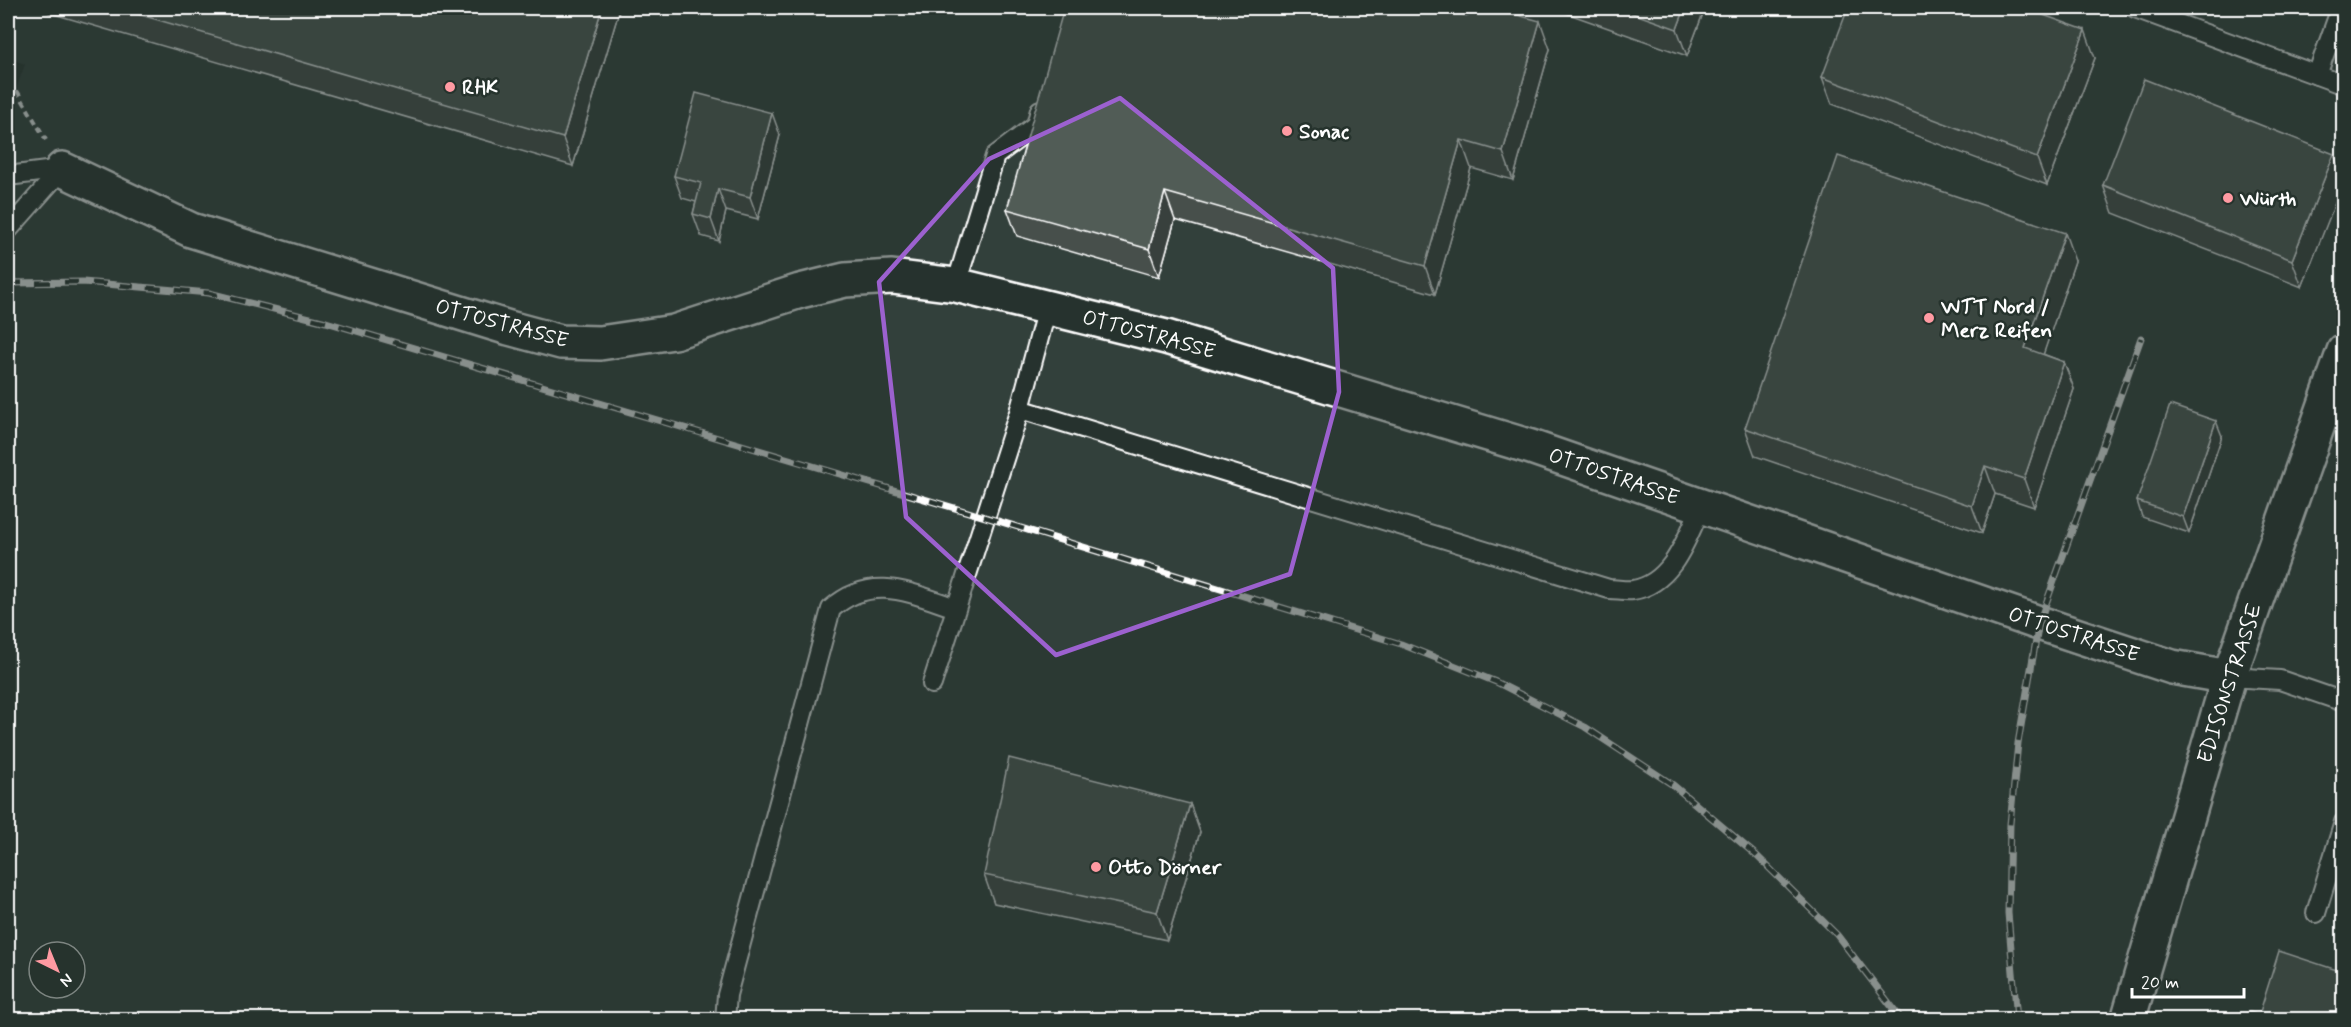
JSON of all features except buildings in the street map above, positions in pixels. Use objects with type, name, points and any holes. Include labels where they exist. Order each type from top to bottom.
[{"type":"street","name":"OTTOSTRASSE","points":[[62,169],[191,230],[561,342],[600,343],[674,332],[800,291],[855,279],[892,277],[956,285],[1166,337],[1531,447],[2172,667],[2229,677]]},
{"type":"street","name":"EDISONSTRASSE","points":[[2128,1020],[2229,677],[2342,359]]},
{"type":"lane","points":[[2135,8],[2343,85]]},
{"type":"lane","points":[[2317,75],[2341,8]]},
{"type":"lane","points":[[956,285],[995,156],[1036,125],[1045,93]]},
{"type":"lane","points":[[8,176],[62,169]]},
{"type":"lane","points":[[8,231],[62,169]]},
{"type":"lane","points":[[932,684],[1020,409],[1047,308]]},
{"type":"lane","points":[[1020,409],[1609,589],[1634,590],[1650,583],[1667,570],[1684,546],[1701,507]]},
{"type":"lane","points":[[725,1020],[727,995],[831,609],[845,597],[862,590],[883,588],[906,592],[956,608]]},
{"type":"lane","points":[[2229,677],[2280,680],[2343,702]]},
{"type":"lane","points":[[2316,913],[2343,822]]},
{"type":"path","points":[[8,86],[15,88],[62,169]]},
{"type":"highlighted area","points":[[1120,98],[1333,268],[1339,392],[1290,574],[1056,655],[906,517],[879,282],[989,159]]},
{"type":"shaded area","points":[[8,8],[2343,8],[2343,1019],[8,1019],[8,94],[14,95],[25,64],[8,58]]},
{"type":"railway","points":[[8,283],[83,282],[209,293],[326,322],[985,517],[1401,644],[1496,682],[1585,727],[1673,785],[1757,856],[1837,935],[1902,1020]]},
{"type":"railway","points":[[2017,1020],[2008,913],[2010,824],[2018,743],[2039,623],[2141,338]]},
{"type":"place","name":"RHK","points":[[450,87]]},
{"type":"place","name":"Sonac","points":[[1287,131]]},
{"type":"place","name":"Würth","points":[[2228,198]]},
{"type":"place","name":"WTT Nord / Merz Reifen","points":[[1929,318]]},
{"type":"place","name":"Otto Dörner","points":[[1096,867]]}]
